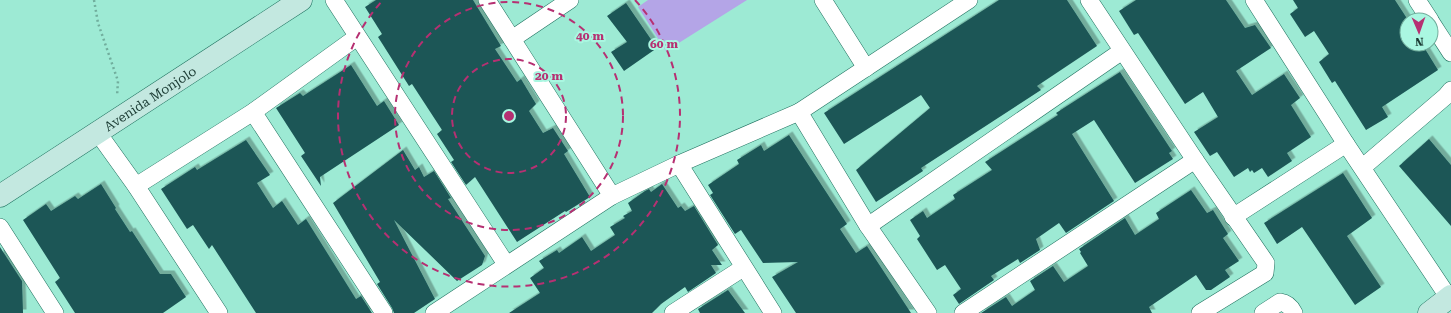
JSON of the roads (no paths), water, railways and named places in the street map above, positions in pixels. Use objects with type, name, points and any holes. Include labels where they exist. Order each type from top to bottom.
[{"type":"street","name":"Avenida Monjolo","points":[[0,196],[301,0]]},
{"type":"street","points":[[334,0],[506,264]]},
{"type":"street","points":[[487,0],[612,196]]},
{"type":"street","points":[[512,39],[570,0]]},
{"type":"street","points":[[823,0],[866,68]]},
{"type":"street","points":[[434,313],[506,264],[612,196],[679,164],[799,112],[969,0]]},
{"type":"street","points":[[1089,0],[1233,217],[1266,263],[1265,273],[1200,313]]},
{"type":"street","points":[[1254,0],[1346,144],[1450,297],[1428,313]]},
{"type":"street","points":[[1417,0],[1424,12]]},
{"type":"street","points":[[1439,35],[1451,53]]},
{"type":"street","points":[[136,186],[253,112],[357,37]]},
{"type":"street","points":[[868,226],[1122,51]]},
{"type":"street","points":[[1363,167],[1446,96],[1451,90]]},
{"type":"street","points":[[253,112],[384,313]]},
{"type":"street","points":[[799,112],[868,226],[928,313]]},
{"type":"street","points":[[103,130],[136,186],[219,313]]},
{"type":"street","points":[[1233,217],[1346,144]]},
{"type":"street","points":[[963,313],[1195,160]]},
{"type":"street","points":[[679,164],[743,268],[773,313]]},
{"type":"street","points":[[0,227],[55,313]]},
{"type":"street","points":[[673,313],[743,268]]},
{"type":"street","points":[[1263,313],[1280,302],[1291,307],[1294,313]]}]
